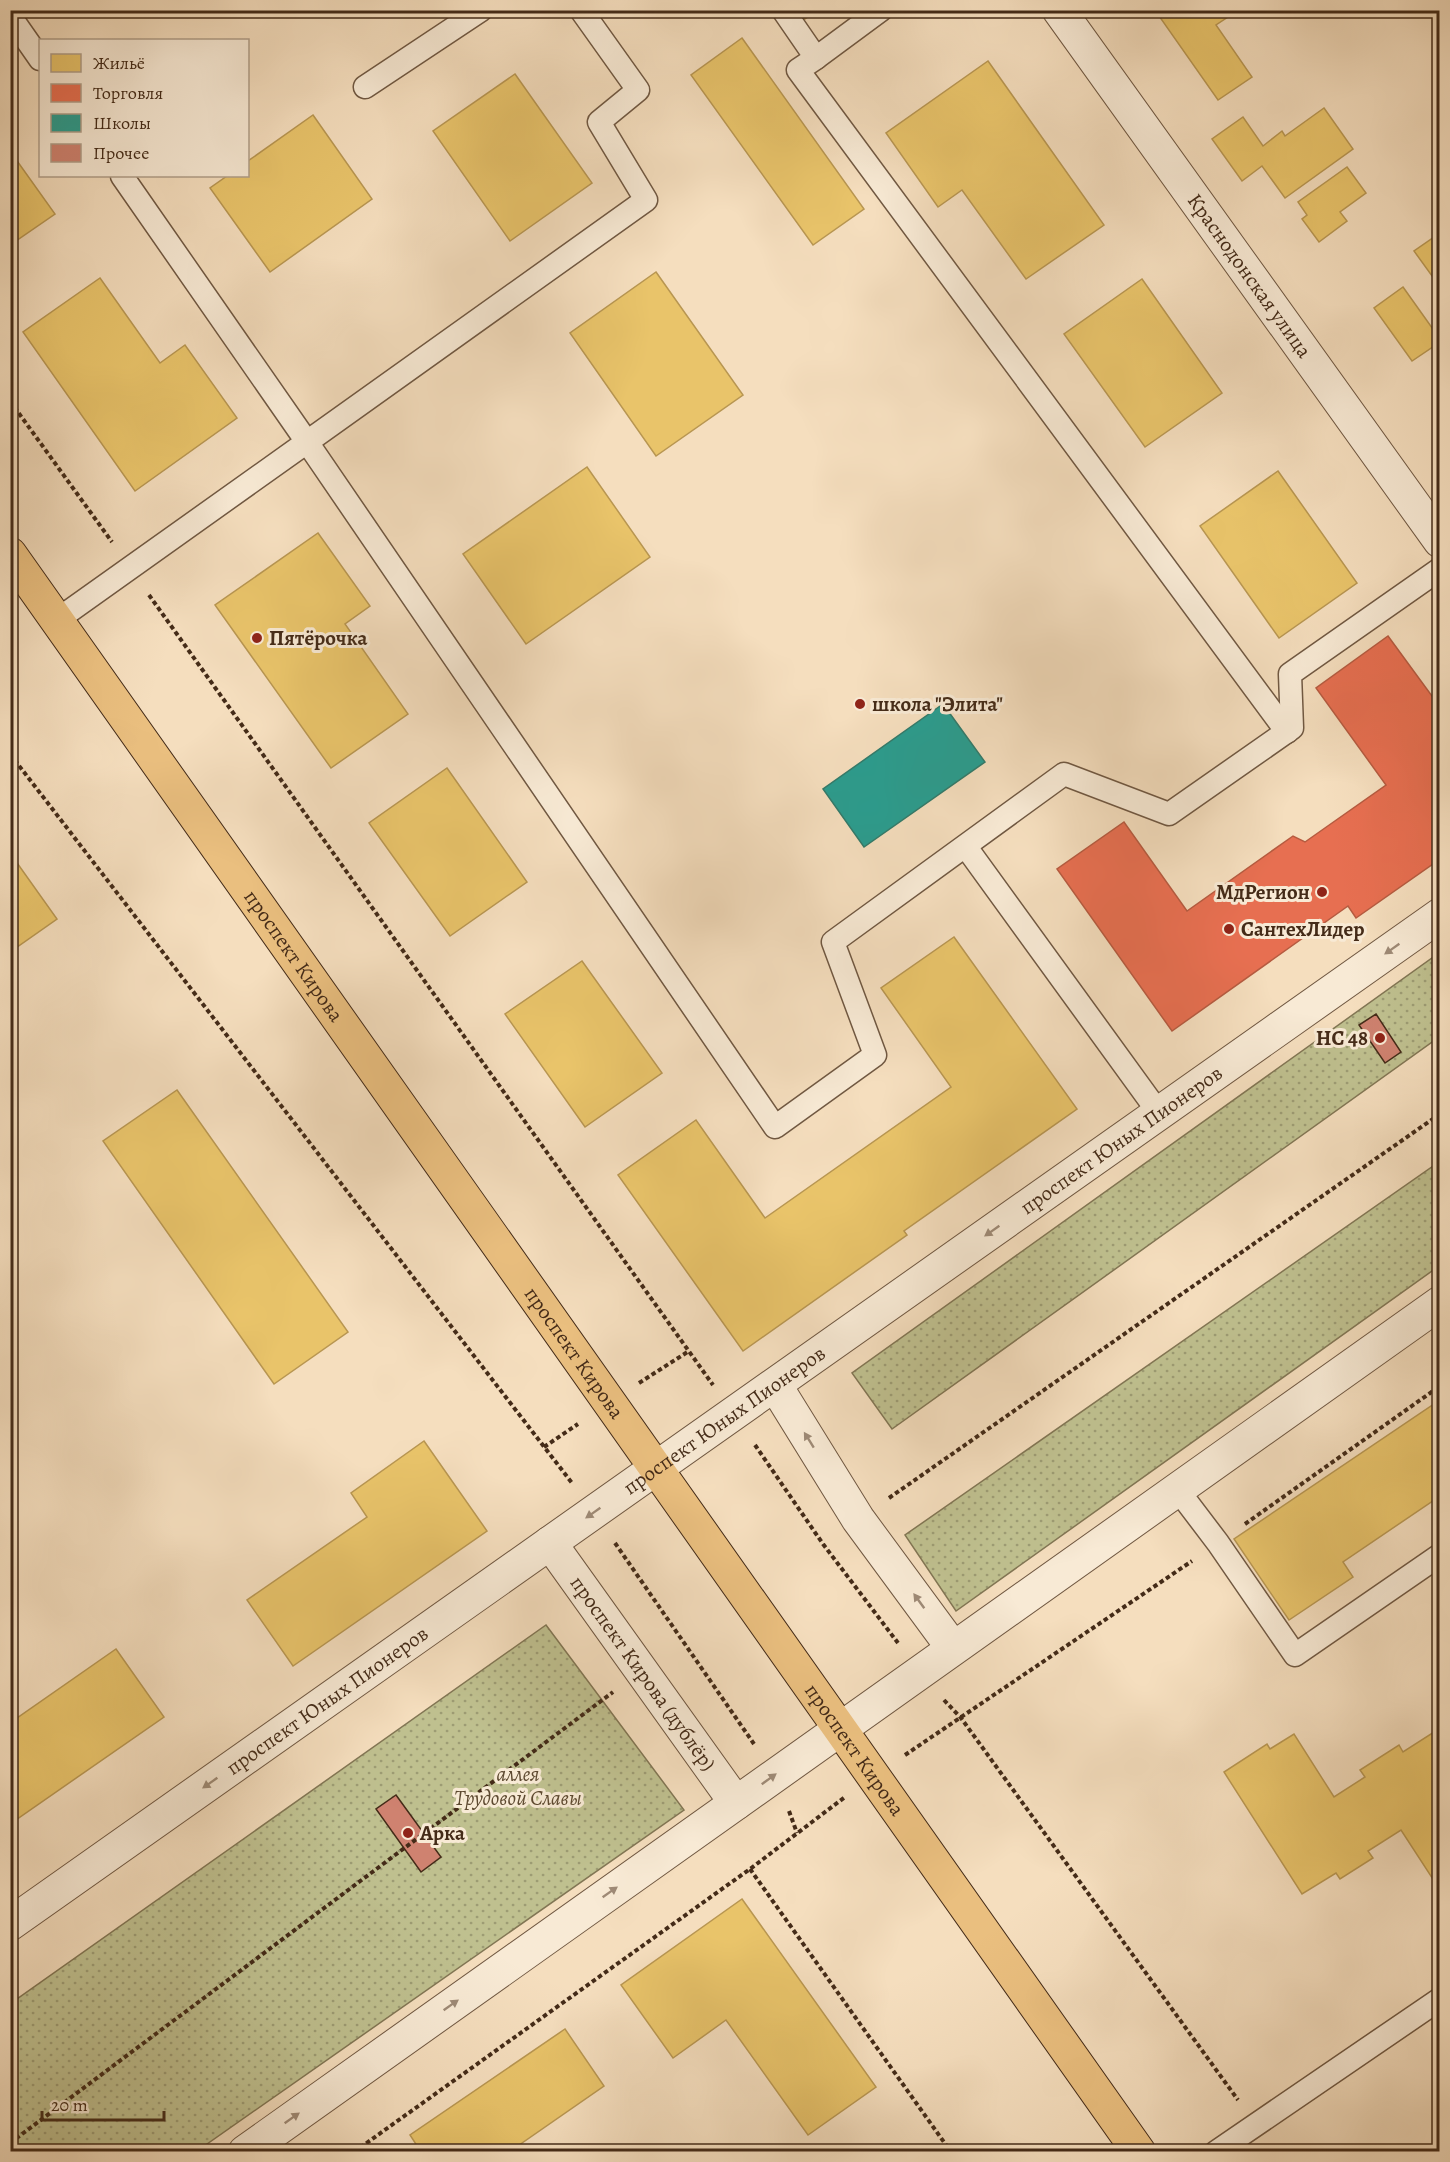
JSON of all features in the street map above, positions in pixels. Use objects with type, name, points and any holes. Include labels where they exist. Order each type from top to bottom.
[{"type":"main road","name":"проспект Кирова","points":[[10,554],[1139,2151]]},
{"type":"street","name":"Краснодонская улица","points":[[1059,10],[1440,541]]},
{"type":"street","name":"проспект Юных Пионеров","points":[[10,1924],[1440,915]]},
{"type":"street","points":[[245,2151],[1440,1303]]},
{"type":"street","points":[[775,1385],[858,1519],[953,1648]]},
{"type":"street","name":"проспект Кирова (дублёр)","points":[[550,1543],[736,1803]]},
{"type":"lane","points":[[365,87],[481,10]]},
{"type":"lane","points":[[57,620],[646,200],[599,122],[638,90],[581,10]]},
{"type":"lane","points":[[783,10],[816,58]]},
{"type":"lane","points":[[881,10],[798,70],[1287,732]]},
{"type":"lane","points":[[15,17],[39,57]]},
{"type":"lane","points":[[123,177],[307,442],[775,1127],[875,1055],[833,942],[966,848],[1064,774],[1169,814],[1292,728],[1290,674],[1440,569]]},
{"type":"lane","points":[[966,848],[1159,1113]]},
{"type":"lane","points":[[1177,1489],[1218,1543],[1295,1654],[1440,1555]]},
{"type":"lane","points":[[1216,2151],[1440,1999]]},
{"type":"path","points":[[10,401],[734,1414],[824,1544],[919,1672],[961,1718],[1256,2125]]},
{"type":"path","points":[[10,754],[594,1512],[776,1774],[797,1833]]},
{"type":"path","points":[[824,1544],[1440,1114]]},
{"type":"path","points":[[354,2151],[750,1869],[873,1776],[1218,1543],[1440,1386]]},
{"type":"path","points":[[10,2143],[641,1671]]},
{"type":"path","points":[[750,1869],[951,2151]]},
{"type":"green space","points":[[1439,953],[1439,1037],[892,1429],[852,1373]]},
{"type":"green space","points":[[1439,1162],[1439,1266],[956,1611],[905,1535]]},
{"type":"green space","name":"аллея Трудовой Славы","points":[[546,1625],[684,1810],[197,2151],[11,2151],[10,2004]]},
{"type":"building: Жильё","points":[[799,10],[818,10],[805,19]]},
{"type":"building: Жильё","points":[[1166,10],[1224,10],[1228,17],[1216,25],[1252,77],[1218,100],[1159,16]]},
{"type":"building: Жильё","points":[[742,38],[864,209],[813,245],[691,75]]},
{"type":"building: Жильё","points":[[988,61],[1104,225],[1026,279],[962,190],[938,207],[886,133]]},
{"type":"building: Жильё","points":[[515,74],[592,183],[510,241],[433,131]]},
{"type":"building: Жильё","points":[[1324,108],[1353,149],[1285,198],[1262,166],[1242,181],[1212,139],[1243,117],[1263,146],[1282,131],[1285,136]]},
{"type":"building: Жильё","points":[[313,115],[372,199],[270,272],[210,188],[226,177],[249,177],[249,160]]},
{"type":"building: Жильё","points":[[10,151],[55,214],[10,245]]},
{"type":"building: Жильё","points":[[1347,167],[1366,193],[1340,212],[1347,221],[1319,242],[1302,219],[1307,215],[1298,202]]},
{"type":"building: Жильё","points":[[1440,233],[1440,287],[1414,251]]},
{"type":"building: Жильё","points":[[656,272],[743,395],[656,456],[570,333]]},
{"type":"building: Жильё","points":[[100,278],[160,363],[185,345],[237,418],[135,491],[23,332]]},
{"type":"building: Жильё","points":[[1142,279],[1222,393],[1145,447],[1064,334]]},
{"type":"building: Жильё","points":[[1403,287],[1440,339],[1440,342],[1412,361],[1374,308]]},
{"type":"building: Жильё","points":[[587,467],[650,557],[526,644],[463,554]]},
{"type":"building: Жильё","points":[[1278,471],[1357,583],[1279,638],[1200,526]]},
{"type":"building: Жильё","points":[[318,533],[370,606],[345,624],[408,714],[331,768],[215,605]]},
{"type":"building: Жильё","points":[[447,768],[527,882],[450,936],[369,823]]},
{"type":"building: Жильё","points":[[10,853],[57,919],[10,952]]},
{"type":"building: Жильё","points":[[954,937],[1077,1109],[904,1231],[907,1235],[743,1351],[618,1175],[696,1120],[765,1218],[951,1087],[881,988]]},
{"type":"building: Жильё","points":[[582,961],[662,1073],[585,1127],[505,1014]]},
{"type":"building: Жильё","points":[[177,1090],[348,1332],[274,1384],[103,1141]]},
{"type":"building: Жильё","points":[[1440,1400],[1440,1496],[1343,1562],[1353,1577],[1289,1620],[1234,1539]]},
{"type":"building: Жильё","points":[[424,1441],[487,1531],[293,1666],[247,1600],[367,1517],[351,1493]]},
{"type":"building: Жильё","points":[[116,1649],[164,1717],[10,1824],[10,1723]]},
{"type":"building: Жильё","points":[[1434,1732],[1440,1741],[1440,1890],[1401,1830],[1368,1851],[1373,1858],[1340,1879],[1336,1873],[1302,1894],[1224,1772],[1267,1744],[1270,1749],[1294,1734],[1334,1797],[1365,1777],[1360,1770],[1399,1745],[1403,1752]]},
{"type":"building: Жильё","points":[[742,1899],[876,2087],[808,2135],[726,2020],[673,2058],[621,1985]]},
{"type":"building: Жильё","points":[[565,2029],[604,2086],[509,2152],[421,2152],[410,2135]]},
{"type":"building: Торговля","points":[[1388,636],[1440,707],[1440,859],[1356,918],[1348,906],[1172,1031],[1057,869],[1124,822],[1187,911],[1293,836],[1305,842],[1386,785],[1316,688]]},
{"type":"building: Школы","points":[[943,704],[985,762],[864,847],[823,789]]},
{"type":"building: Прочее","name":"НС 48","points":[[1376,1014],[1401,1052],[1385,1063],[1359,1025]]},
{"type":"building: Прочее","name":"Арка","points":[[396,1795],[441,1857],[421,1872],[376,1809]]},
{"type":"place","name":"Пятёрочка","points":[[257,638]]},
{"type":"place","name":"школа \"Элита\"","points":[[860,704]]},
{"type":"place","name":"МдРегион","points":[[1322,892]]},
{"type":"place","name":"СантехЛидер","points":[[1229,929]]},
{"type":"place","name":"НС 48","points":[[1380,1038]]},
{"type":"place","name":"Арка","points":[[408,1833]]}]
